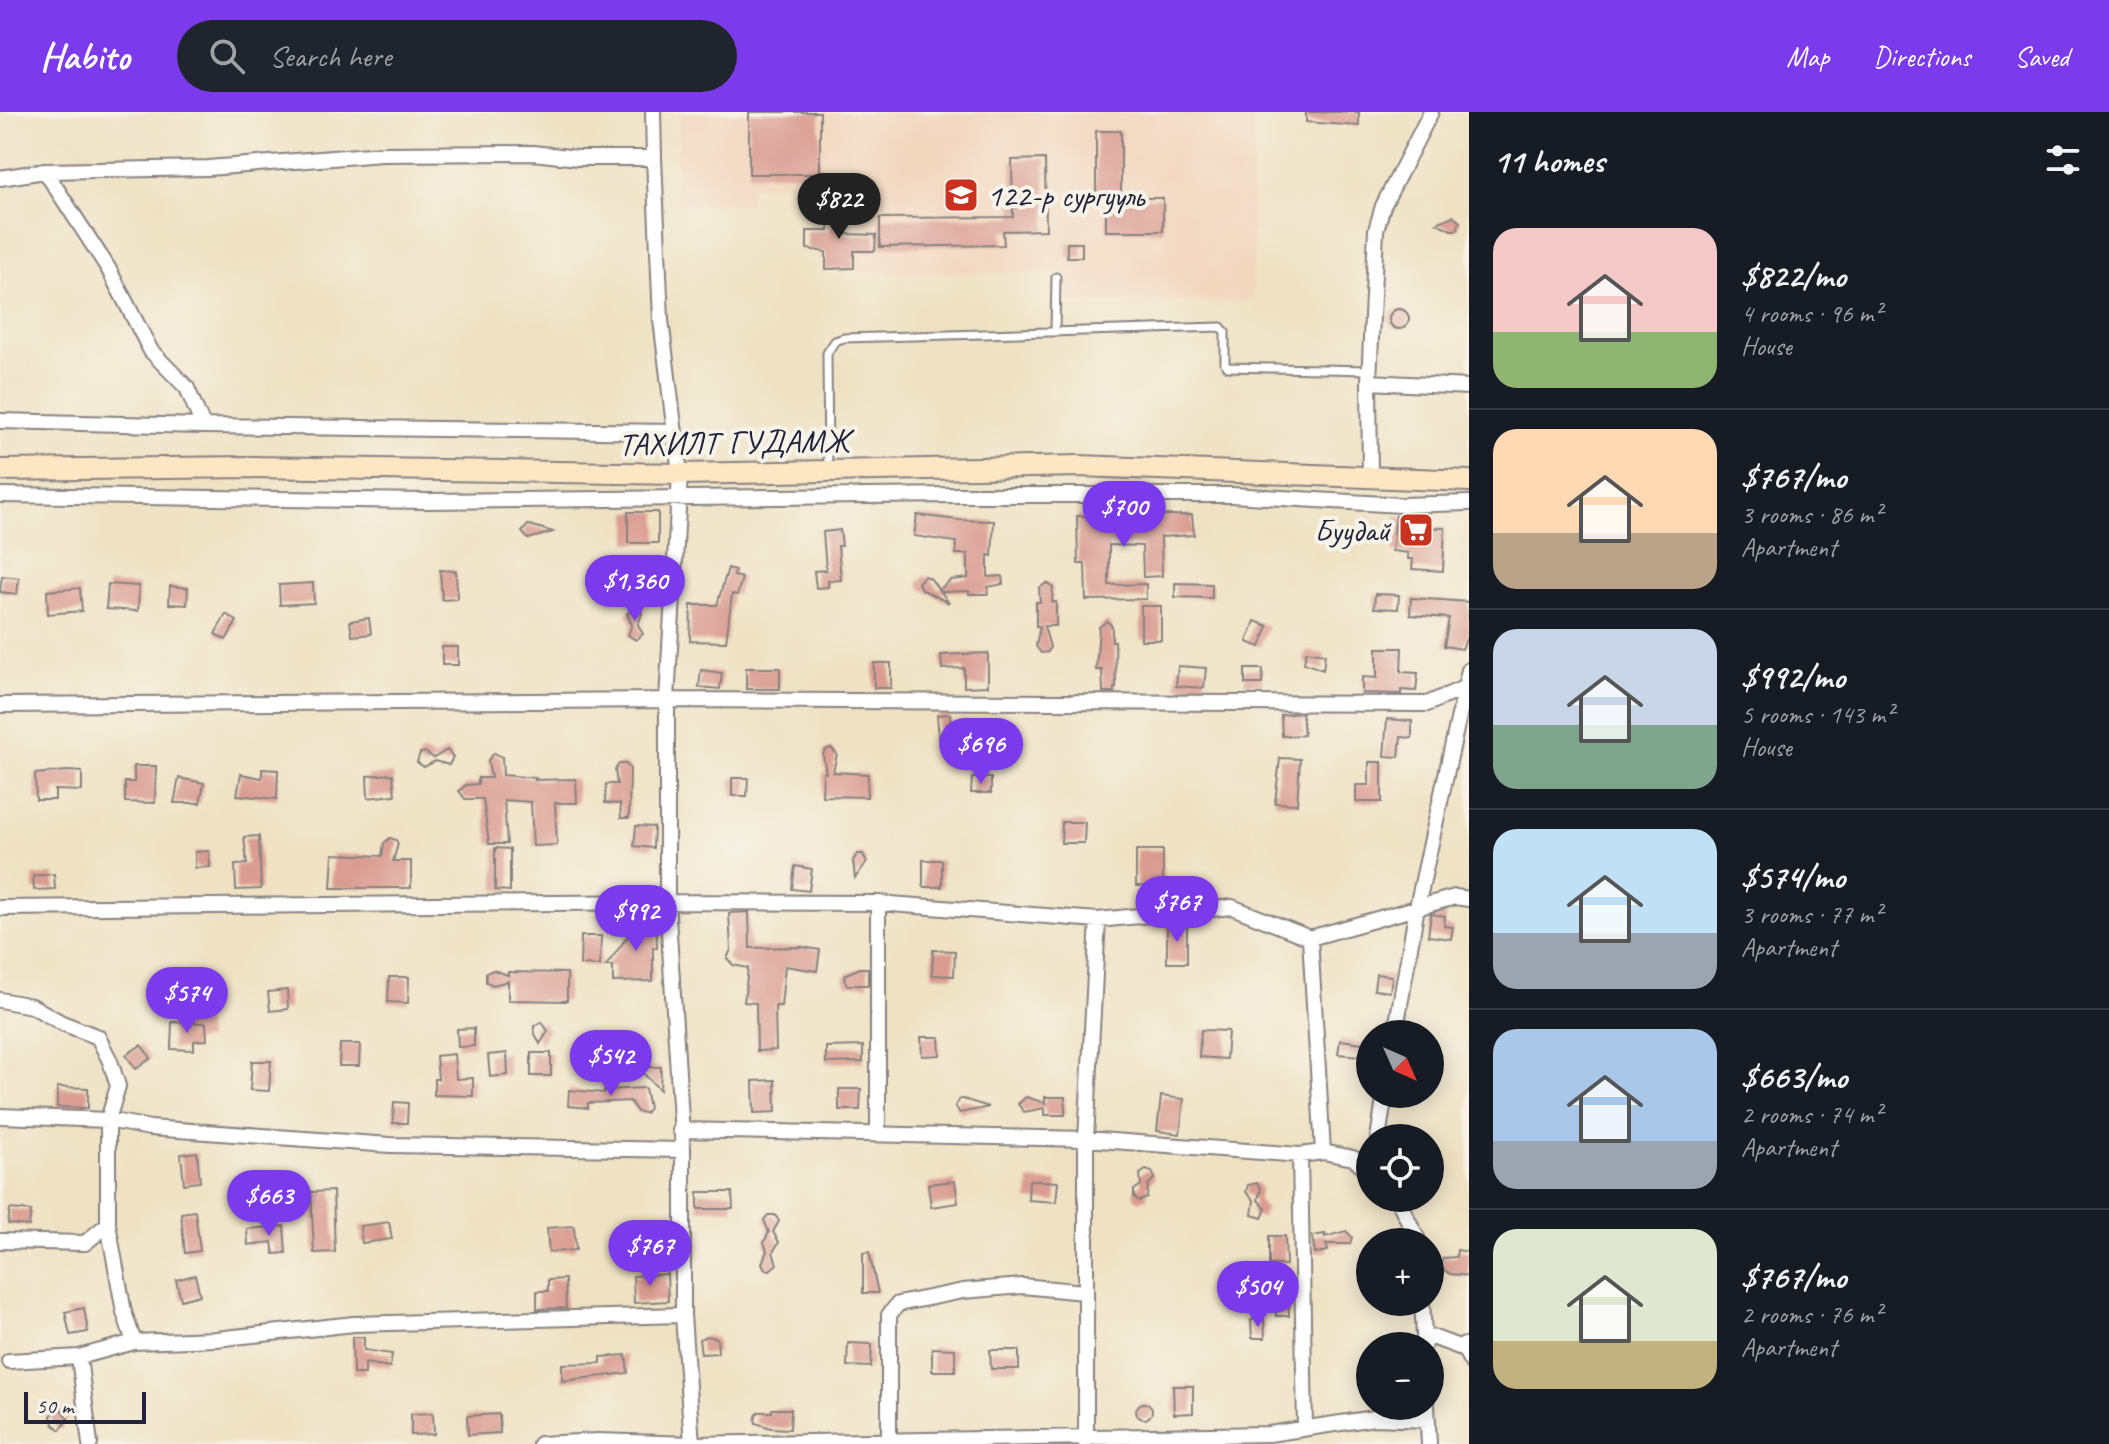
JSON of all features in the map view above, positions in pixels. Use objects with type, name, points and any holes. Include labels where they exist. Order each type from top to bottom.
[{"type":"main road","name":"ТАХИЛТ ГУДАМЖ","points":[[0,470],[251,467],[680,474],[1080,466],[1469,481]]},
{"type":"street","points":[[653,112],[661,320],[680,474],[667,700],[667,902],[683,1150],[683,1315],[692,1444]]},
{"type":"street","points":[[1370,477],[1369,376],[1376,230],[1383,206],[1431,112]]},
{"type":"street","points":[[0,178],[45,171],[208,168],[382,154],[533,153],[578,158],[654,158]]},
{"type":"street","points":[[45,171],[108,268],[151,351],[187,388],[203,426]]},
{"type":"street","points":[[1369,376],[1469,387]]},
{"type":"street","points":[[0,421],[675,432]]},
{"type":"street","points":[[1075,495],[1080,466]]},
{"type":"street","points":[[955,468],[957,495]]},
{"type":"street","points":[[0,495],[428,501],[1232,495],[1401,505],[1469,503]]},
{"type":"street","points":[[1397,1020],[1417,907],[1469,670]]},
{"type":"street","points":[[0,705],[667,700],[1427,704],[1466,689]]},
{"type":"street","points":[[0,908],[878,903],[1098,920],[1232,907],[1310,938],[1455,897],[1469,899]]},
{"type":"street","points":[[878,903],[878,1134]]},
{"type":"street","points":[[1086,1440],[1086,1139],[1098,920]]},
{"type":"street","points":[[1310,938],[1323,1152]]},
{"type":"street","points":[[0,1000],[32,1006],[62,1023],[98,1037],[110,1061],[118,1086],[108,1120],[108,1224],[124,1312],[134,1342]]},
{"type":"street","points":[[0,1116],[108,1120],[150,1128],[390,1145],[683,1150]]},
{"type":"street","points":[[680,1130],[1086,1139],[1300,1155],[1323,1152],[1356,1160]]},
{"type":"street","points":[[1300,1155],[1305,1428]]},
{"type":"street","points":[[0,1241],[85,1243],[108,1224]]},
{"type":"street","points":[[889,1439],[889,1315],[898,1304],[963,1291],[1022,1286],[1084,1292]]},
{"type":"street","points":[[9,1361],[79,1357],[134,1342],[216,1339],[354,1324],[683,1315]]},
{"type":"street","points":[[1444,1343],[1464,1346]]},
{"type":"street","points":[[79,1357],[90,1444]]},
{"type":"street","points":[[540,1444],[598,1441],[692,1444],[889,1439],[1086,1440],[1269,1434],[1360,1420]]},
{"type":"street","points":[[1428,1420],[1429,1444]]},
{"type":"lane","points":[[1055,332],[1056,277]]},
{"type":"lane","points":[[828,471],[827,353],[835,341],[844,338],[1221,327],[1225,332],[1225,364],[1228,367],[1369,376]]},
{"type":"lane","points":[[1464,1346],[1469,1365]]},
{"type":"shaded area","points":[[679,112],[1253,112],[1253,301],[1067,303],[1067,273],[857,273],[854,180],[752,186],[749,204],[675,204]]},
{"type":"building","points":[[749,112],[820,112],[820,174],[749,174]]},
{"type":"building","points":[[1306,112],[1359,112],[1359,126],[1306,122]]},
{"type":"building","points":[[1096,131],[1121,131],[1121,198],[1163,198],[1163,231],[1106,231],[1106,194],[1096,194]]},
{"type":"building","points":[[1045,159],[1046,230],[1003,231],[1004,245],[880,247],[880,218],[1013,217],[1012,160]]},
{"type":"building","points":[[846,206],[846,234],[876,235],[875,251],[854,251],[854,268],[826,269],[826,252],[807,249],[807,231],[829,231],[829,207]]},
{"type":"building","points":[[1453,216],[1460,222],[1457,230],[1437,223]]},
{"type":"building","points":[[1067,243],[1082,243],[1082,257],[1067,257]]},
{"type":"building","points":[[1399,309],[1406,312],[1409,319],[1406,326],[1399,329],[1392,326],[1389,319],[1392,312]]},
{"type":"building","points":[[628,512],[658,512],[658,543],[628,543]]},
{"type":"building","points":[[917,515],[994,521],[988,577],[1002,576],[1003,584],[988,587],[988,594],[941,592],[949,603],[921,589],[918,583],[924,576],[930,578],[939,590],[951,580],[968,578],[968,554],[956,554],[956,542],[914,536]]},
{"type":"building","points":[[1192,515],[1194,535],[1161,537],[1162,576],[1143,577],[1142,546],[1109,545],[1109,585],[1146,584],[1146,599],[1086,600],[1085,564],[1078,564],[1077,516]]},
{"type":"building","points":[[1396,516],[1411,518],[1410,527],[1445,528],[1443,571],[1412,569],[1413,559],[1408,559],[1408,553],[1392,551]]},
{"type":"building","points":[[528,525],[553,532],[528,539],[522,532]]},
{"type":"building","points":[[840,530],[841,580],[828,581],[828,587],[816,588],[814,571],[826,570],[823,532]]},
{"type":"building","points":[[728,568],[735,570],[734,576],[742,578],[737,595],[732,594],[726,642],[690,641],[691,605],[717,605]]},
{"type":"building","points":[[440,570],[456,571],[457,599],[442,600]]},
{"type":"building","points":[[2,576],[19,578],[17,594],[0,592]]},
{"type":"building","points":[[313,583],[314,603],[280,605],[279,585]]},
{"type":"building","points":[[1047,583],[1053,587],[1056,626],[1044,626],[1050,647],[1048,652],[1041,653],[1036,646],[1040,626],[1036,626],[1036,602],[1040,602],[1039,588]]},
{"type":"building","points":[[1175,583],[1212,584],[1212,598],[1175,597]]},
{"type":"building","points":[[108,584],[139,586],[138,611],[106,609]]},
{"type":"building","points":[[170,586],[188,588],[187,605],[169,604]]},
{"type":"building","points":[[80,588],[82,611],[48,614],[47,591]]},
{"type":"building","points":[[1375,594],[1399,595],[1398,609],[1374,608]]},
{"type":"building","points":[[1411,598],[1469,602],[1469,633],[1462,649],[1444,646],[1449,618],[1410,615]]},
{"type":"building","points":[[1141,606],[1161,606],[1161,640],[1141,640]]},
{"type":"building","points":[[633,607],[638,607],[642,613],[638,625],[643,634],[636,640],[628,635],[632,625],[627,614]]},
{"type":"building","points":[[226,614],[237,621],[226,640],[215,634]]},
{"type":"building","points":[[369,618],[371,634],[352,636],[350,621]]},
{"type":"building","points":[[1107,621],[1112,626],[1112,641],[1115,641],[1114,692],[1103,692],[1102,670],[1096,670],[1099,627]]},
{"type":"building","points":[[1255,621],[1268,626],[1260,647],[1247,642]]},
{"type":"building","points":[[442,647],[458,647],[458,665],[442,665]]},
{"type":"building","points":[[1377,648],[1402,648],[1401,672],[1418,673],[1416,691],[1401,690],[1401,694],[1362,693],[1362,677],[1377,678]]},
{"type":"building","points":[[1306,651],[1325,654],[1323,670],[1304,663]]},
{"type":"building","points":[[988,653],[988,686],[964,687],[964,668],[942,669],[941,655]]},
{"type":"building","points":[[874,663],[891,663],[891,688],[874,688]]},
{"type":"building","points":[[1178,666],[1206,668],[1204,688],[1176,686]]},
{"type":"building","points":[[746,668],[780,668],[780,689],[746,689]]},
{"type":"building","points":[[1245,669],[1263,669],[1262,684],[1245,684]]},
{"type":"building","points":[[701,670],[722,673],[720,689],[699,687]]},
{"type":"building","points":[[1302,713],[1304,735],[1282,736],[1281,715]]},
{"type":"building","points":[[950,714],[952,737],[939,738],[937,715]]},
{"type":"building","points":[[1387,719],[1412,721],[1412,738],[1401,737],[1399,757],[1384,756]]},
{"type":"building","points":[[831,748],[837,754],[833,772],[868,774],[867,797],[822,796],[823,773],[826,773],[823,755],[825,750]]},
{"type":"building","points":[[447,750],[453,757],[449,765],[435,761],[424,767],[417,762],[420,753],[425,752],[434,758]]},
{"type":"building","points":[[494,753],[502,757],[503,775],[535,780],[576,779],[577,803],[555,803],[557,845],[533,846],[531,802],[504,800],[507,844],[489,844],[483,799],[465,799],[459,791],[466,785],[478,784],[478,778],[491,778],[488,760]]},
{"type":"building","points":[[1280,758],[1300,759],[1297,804],[1275,803]]},
{"type":"building","points":[[1369,762],[1382,762],[1382,802],[1356,802],[1356,785],[1369,785]]},
{"type":"building","points":[[619,764],[626,764],[630,769],[629,818],[621,818],[620,804],[605,803],[606,784],[617,784],[615,770]]},
{"type":"building","points":[[134,766],[156,766],[155,803],[125,802],[125,782],[134,782]]},
{"type":"building","points":[[262,769],[278,770],[277,799],[237,795],[241,774],[262,778]]},
{"type":"building","points":[[82,772],[82,791],[55,790],[55,800],[36,800],[35,774]]},
{"type":"building","points":[[393,774],[395,795],[368,798],[367,776]]},
{"type":"building","points":[[179,778],[204,783],[200,803],[174,803]]},
{"type":"building","points":[[732,778],[748,778],[747,796],[732,796]]},
{"type":"building","points":[[972,778],[991,778],[991,793],[971,793]]},
{"type":"building","points":[[1062,822],[1085,822],[1084,843],[1061,843]]},
{"type":"building","points":[[636,826],[654,827],[653,848],[634,846]]},
{"type":"building","points":[[259,836],[261,889],[236,890],[235,865],[247,864],[244,837]]},
{"type":"building","points":[[390,838],[398,844],[393,861],[411,861],[411,888],[331,888],[333,854],[382,856],[384,843]]},
{"type":"building","points":[[495,848],[510,849],[510,891],[495,890]]},
{"type":"building","points":[[1136,850],[1163,850],[1163,886],[1136,886]]},
{"type":"building","points":[[209,851],[210,867],[195,868],[195,852]]},
{"type":"building","points":[[857,854],[863,854],[867,862],[855,878],[853,861]]},
{"type":"building","points":[[923,860],[942,860],[942,887],[923,887]]},
{"type":"building","points":[[795,866],[812,869],[809,891],[792,889]]},
{"type":"building","points":[[54,874],[55,889],[34,890],[33,876]]},
{"type":"building","points":[[749,912],[750,948],[803,947],[820,950],[817,971],[785,966],[781,1006],[775,1006],[776,1050],[757,1051],[756,1003],[744,1002],[748,968],[733,965],[727,958],[731,950],[729,913]]},
{"type":"building","points":[[1431,914],[1445,916],[1444,926],[1453,927],[1451,939],[1428,936]]},
{"type":"building","points":[[656,916],[657,948],[653,948],[653,981],[613,982],[613,966],[606,966],[630,933],[630,926],[639,925],[639,917]]},
{"type":"building","points":[[1167,924],[1187,924],[1187,963],[1167,963]]},
{"type":"building","points":[[581,936],[601,936],[600,966],[580,965]]},
{"type":"building","points":[[933,950],[955,951],[954,976],[932,975]]},
{"type":"building","points":[[868,968],[868,985],[847,985],[844,979],[846,974]]},
{"type":"building","points":[[493,970],[508,975],[508,972],[567,973],[567,1001],[508,1000],[508,981],[493,985],[486,982],[486,973]]},
{"type":"building","points":[[1376,974],[1392,976],[1390,992],[1374,990]]},
{"type":"building","points":[[389,977],[409,977],[408,1003],[388,1002]]},
{"type":"building","points":[[287,990],[288,1009],[270,1011],[268,992]]},
{"type":"building","points":[[172,1022],[206,1023],[207,1040],[194,1041],[194,1050],[171,1049]]},
{"type":"building","points":[[542,1022],[548,1031],[540,1044],[534,1026]]},
{"type":"building","points":[[474,1028],[474,1046],[458,1047],[457,1029]]},
{"type":"building","points":[[1201,1030],[1228,1031],[1226,1059],[1199,1057]]},
{"type":"building","points":[[921,1037],[939,1037],[940,1055],[922,1056]]},
{"type":"building","points":[[1340,1040],[1356,1042],[1356,1056],[1338,1054]]},
{"type":"building","points":[[340,1044],[360,1044],[359,1066],[339,1066]]},
{"type":"building","points":[[141,1045],[151,1058],[136,1069],[126,1055]]},
{"type":"building","points":[[863,1046],[863,1062],[826,1063],[826,1047]]},
{"type":"building","points":[[507,1053],[508,1075],[490,1077],[488,1055]]},
{"type":"building","points":[[531,1053],[551,1053],[551,1076],[531,1076]]},
{"type":"building","points":[[454,1054],[456,1079],[473,1078],[473,1096],[434,1095],[434,1079],[438,1079],[436,1056]]},
{"type":"building","points":[[252,1061],[271,1061],[269,1091],[250,1090]]},
{"type":"building","points":[[637,1067],[661,1067],[660,1090]]},
{"type":"building","points":[[775,1080],[776,1112],[754,1113],[753,1081]]},
{"type":"building","points":[[57,1087],[88,1088],[88,1108],[57,1107]]},
{"type":"building","points":[[645,1088],[649,1108],[645,1113],[637,1112],[630,1101],[588,1103],[588,1108],[568,1106],[569,1090],[604,1093],[604,1090]]},
{"type":"building","points":[[839,1089],[861,1089],[860,1110],[839,1110]]},
{"type":"building","points":[[1161,1096],[1184,1099],[1180,1134],[1157,1131]]},
{"type":"building","points":[[1026,1097],[1045,1103],[1045,1097],[1065,1097],[1065,1115],[1045,1115],[1045,1108],[1024,1112],[1018,1104]]},
{"type":"building","points":[[960,1099],[989,1107],[960,1113],[955,1106]]},
{"type":"building","points":[[394,1102],[408,1103],[407,1123],[393,1123]]},
{"type":"building","points":[[197,1152],[200,1182],[184,1184],[181,1154]]},
{"type":"building","points":[[1146,1170],[1152,1172],[1155,1178],[1148,1185],[1147,1198],[1139,1201],[1134,1197],[1134,1190],[1141,1185],[1140,1174]]},
{"type":"building","points":[[1029,1180],[1058,1182],[1056,1202],[1028,1200]]},
{"type":"building","points":[[955,1181],[958,1203],[931,1207],[928,1184]]},
{"type":"building","points":[[1257,1183],[1261,1189],[1258,1200],[1266,1209],[1262,1218],[1252,1215],[1254,1200],[1246,1192],[1248,1185]]},
{"type":"building","points":[[333,1191],[335,1252],[314,1253],[311,1192]]},
{"type":"building","points":[[698,1192],[732,1192],[733,1209],[698,1209]]},
{"type":"building","points":[[10,1209],[31,1211],[29,1226],[8,1224]]},
{"type":"building","points":[[195,1211],[200,1251],[185,1253],[181,1213]]},
{"type":"building","points":[[768,1215],[775,1215],[779,1221],[773,1232],[779,1242],[773,1252],[777,1264],[770,1270],[765,1269],[762,1263],[767,1251],[764,1242],[769,1232],[764,1220]]},
{"type":"building","points":[[389,1222],[392,1239],[362,1243],[360,1226]]},
{"type":"building","points":[[284,1226],[286,1253],[274,1254],[272,1242],[248,1245],[247,1229]]},
{"type":"building","points":[[574,1226],[576,1250],[549,1252],[547,1228]]},
{"type":"building","points":[[1346,1231],[1352,1237],[1350,1244],[1326,1244],[1328,1251],[1315,1253],[1312,1236],[1325,1234],[1325,1237]]},
{"type":"building","points":[[1269,1236],[1285,1236],[1286,1265],[1269,1265]]},
{"type":"building","points":[[1457,1250],[1469,1252],[1469,1276],[1450,1274],[1444,1270],[1444,1258],[1456,1257]]},
{"type":"building","points":[[869,1252],[878,1293],[863,1293],[863,1253]]},
{"type":"building","points":[[667,1274],[668,1301],[634,1303],[633,1276]]},
{"type":"building","points":[[195,1275],[200,1295],[181,1300],[176,1280]]},
{"type":"building","points":[[565,1279],[566,1308],[537,1309],[537,1291],[548,1291],[548,1280]]},
{"type":"building","points":[[1288,1293],[1289,1316],[1276,1316],[1275,1294]]},
{"type":"building","points":[[84,1308],[88,1332],[70,1335],[65,1312]]},
{"type":"building","points":[[1264,1319],[1265,1338],[1252,1338],[1251,1320]]},
{"type":"building","points":[[706,1336],[717,1338],[718,1353],[701,1354],[699,1339]]},
{"type":"building","points":[[352,1337],[364,1337],[364,1350],[392,1354],[390,1367],[365,1363],[365,1374],[353,1374]]},
{"type":"building","points":[[848,1343],[872,1344],[871,1367],[847,1366]]},
{"type":"building","points":[[932,1348],[955,1349],[955,1371],[932,1371]]},
{"type":"building","points":[[990,1350],[1019,1350],[1019,1369],[991,1369]]},
{"type":"building","points":[[626,1355],[628,1373],[562,1381],[562,1364],[601,1363],[601,1357]]},
{"type":"building","points":[[1173,1386],[1193,1386],[1193,1413],[1174,1414]]},
{"type":"building","points":[[1144,1403],[1150,1405],[1150,1417],[1144,1419],[1138,1417],[1136,1411],[1138,1405]]},
{"type":"building","points":[[772,1409],[791,1409],[790,1429],[756,1423],[758,1412],[772,1412]]},
{"type":"building","points":[[62,1410],[68,1419],[60,1430],[53,1424],[51,1416]]},
{"type":"building","points":[[433,1413],[434,1434],[411,1435],[411,1414]]},
{"type":"building","points":[[499,1414],[500,1433],[468,1435],[467,1416]]},
{"type":"place","name":"122-р сургууль","points":[[961,195]]},
{"type":"place","name":"Буудай","points":[[1416,530]]}]
